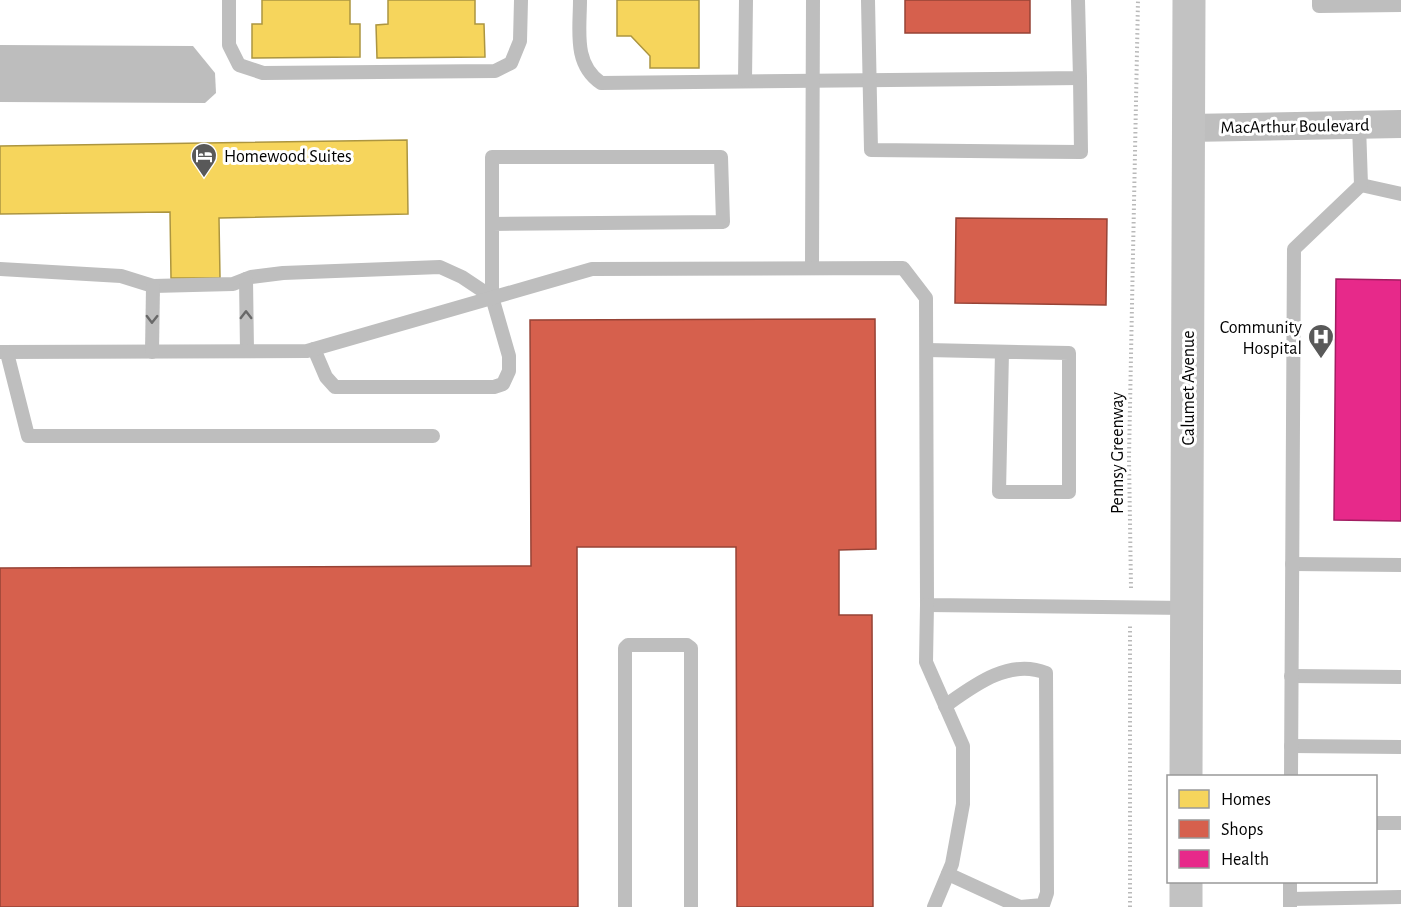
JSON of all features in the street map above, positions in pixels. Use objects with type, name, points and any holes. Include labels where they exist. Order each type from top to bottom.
[{"type":"main road","name":"Calumet Avenue","points":[[1186,775],[1189,0]]},
{"type":"main road","points":[[1186,883],[1186,907]]},
{"type":"street","name":"MacArthur Boulevard","points":[[1189,128],[1401,124]]},
{"type":"lane","points":[[229,0],[229,45],[239,65],[262,73],[274,73],[495,71],[511,63],[520,41],[521,0]]},
{"type":"lane","points":[[580,0],[580,53],[589,75],[601,83],[1080,78]]},
{"type":"lane","points":[[745,80],[746,0]]},
{"type":"lane","points":[[812,267],[813,0]]},
{"type":"lane","points":[[868,0],[871,150],[1080,152],[1078,0]]},
{"type":"lane","points":[[1319,0],[1319,6],[1401,5]]},
{"type":"lane","points":[[1291,775],[1294,249],[1361,185],[1359,125]]},
{"type":"lane","points":[[314,349],[326,377],[335,387],[494,387],[503,384],[509,371],[509,356],[492,297],[492,224],[492,158],[721,157],[723,222],[492,224]]},
{"type":"lane","points":[[1361,185],[1401,194]]},
{"type":"lane","points":[[0,269],[121,276],[153,285],[233,284],[246,279],[283,273],[440,267],[462,277],[492,297]]},
{"type":"lane","points":[[433,435],[28,435],[3,352],[314,349],[592,269],[903,268],[926,298],[926,662],[963,746],[963,804],[952,864],[934,907]]},
{"type":"lane","points":[[246,279],[247,351]]},
{"type":"lane","points":[[152,352],[153,285]]},
{"type":"lane","points":[[927,350],[1069,353],[1069,492],[999,492],[1002,352]]},
{"type":"lane","points":[[1292,564],[1401,566]]},
{"type":"lane","points":[[927,604],[1187,608]]},
{"type":"lane","points":[[625,907],[624,648],[628,645],[687,645],[691,648],[691,907]]},
{"type":"lane","points":[[945,706],[979,682],[1012,670],[1036,669],[1046,672],[1047,893],[1043,904],[1020,907],[948,874]]},
{"type":"lane","points":[[1291,676],[1401,676]]},
{"type":"lane","points":[[1291,746],[1401,747]]},
{"type":"lane","points":[[1377,823],[1401,823]]},
{"type":"lane","points":[[1290,883],[1290,903],[1401,897]]},
{"type":"path","name":"Pennsy Greenway","points":[[1130,907],[1129,457],[1137,0]]},
{"type":"shaded area","points":[[0,45],[193,46],[215,73],[216,93],[205,103],[0,102]]},
{"type":"building: Homes","points":[[262,0],[350,0],[350,24],[360,24],[360,57],[252,58],[252,24],[262,24]]},
{"type":"building: Homes","points":[[388,0],[475,0],[475,24],[484,24],[485,57],[377,58],[376,25],[388,24]]},
{"type":"building: Homes","points":[[617,0],[699,0],[699,68],[650,68],[650,56],[631,36],[617,36]]},
{"type":"building: Homes","name":"Homewood Suites","points":[[407,140],[408,214],[219,218],[220,278],[171,278],[170,212],[0,214],[0,146]]},
{"type":"building: Shops","points":[[905,0],[1030,0],[1030,33],[905,33]]},
{"type":"building: Shops","points":[[956,218],[1107,219],[1106,305],[955,303]]},
{"type":"building: Shops","points":[[875,319],[876,549],[839,550],[839,615],[872,615],[873,907],[737,907],[736,547],[577,547],[578,907],[0,907],[0,568],[531,566],[530,320]]},
{"type":"building: Health","points":[[1336,279],[1401,280],[1401,521],[1334,520]]},
{"type":"place","name":"Homewood Suites","points":[[204,179]]},
{"type":"place","name":"Community Hospital","points":[[1321,360]]}]
